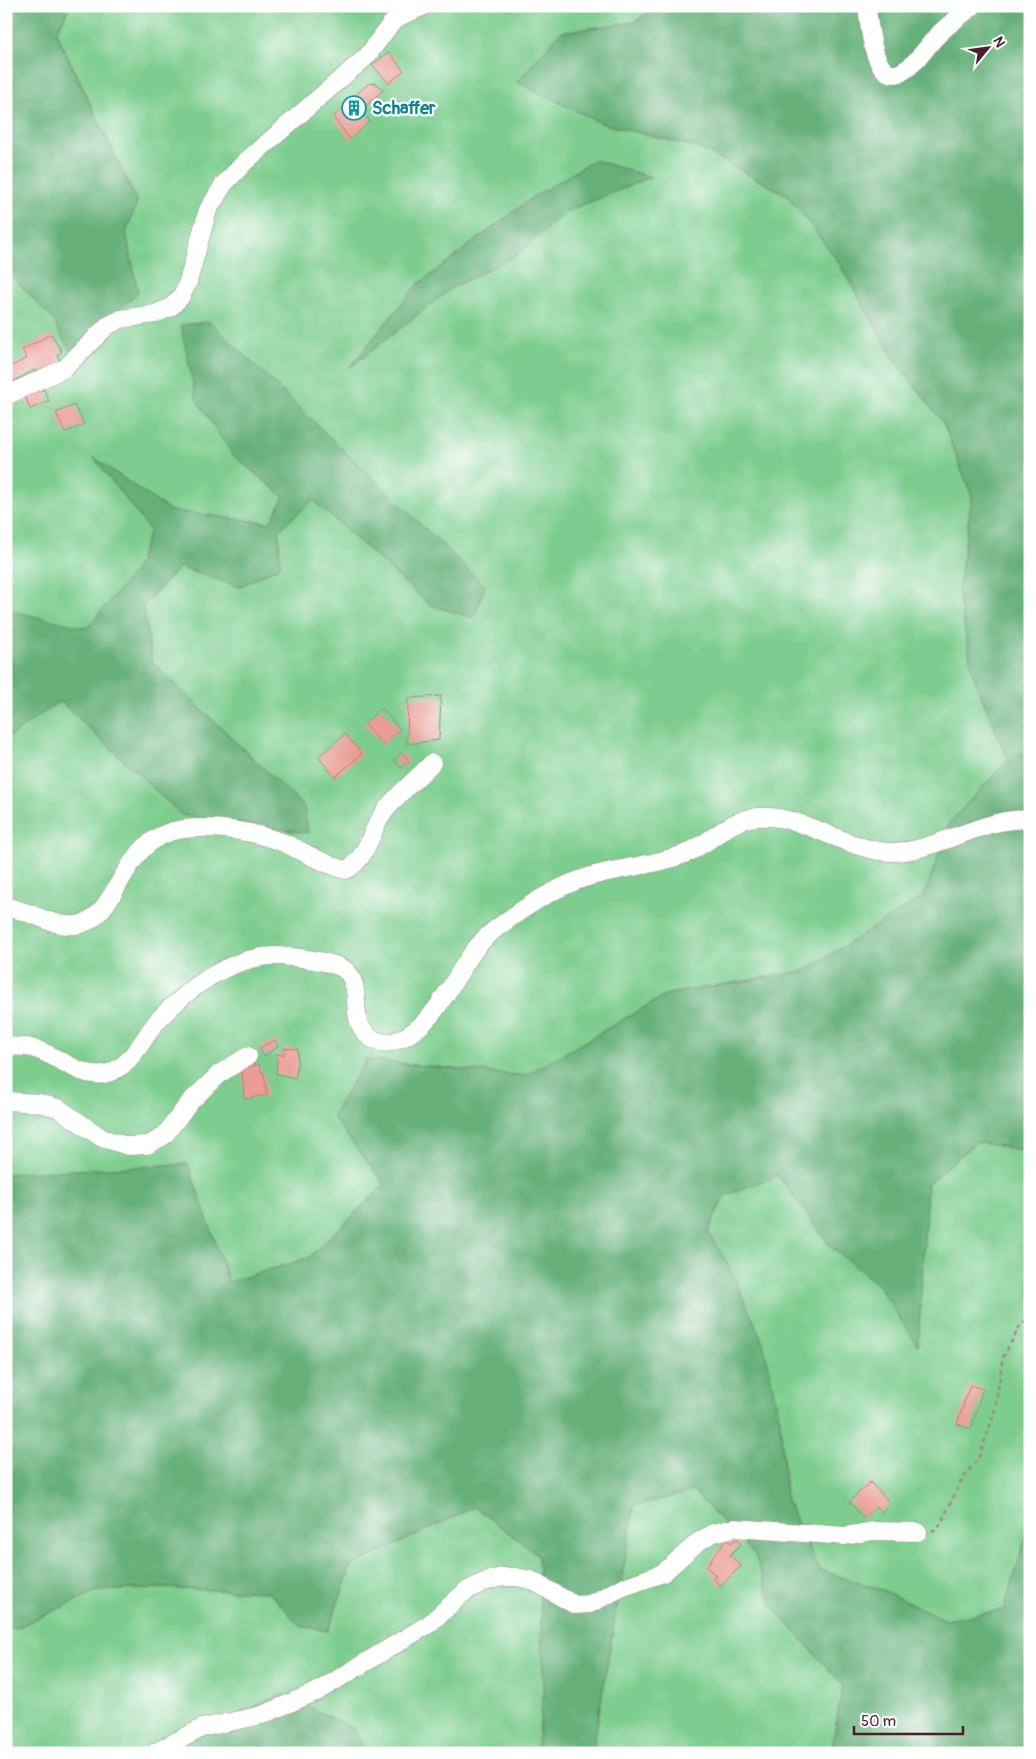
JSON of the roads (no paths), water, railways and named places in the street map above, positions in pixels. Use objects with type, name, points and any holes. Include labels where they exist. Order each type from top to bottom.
[{"type":"street","points":[[6,396],[65,368],[107,326],[121,319],[155,314],[171,307],[181,297],[188,282],[208,210],[224,184],[245,162],[367,56],[390,25],[401,16],[424,6]]},
{"type":"street","points":[[867,6],[870,35],[877,61],[884,70],[894,74],[904,71],[937,35],[973,6]]},
{"type":"street","points":[[6,907],[68,925],[86,922],[107,902],[140,850],[156,837],[185,829],[234,830],[278,841],[346,870],[356,865],[380,819],[393,802],[432,764]]},
{"type":"street","points":[[6,1046],[31,1048],[86,1073],[102,1074],[116,1070],[126,1062],[159,1020],[199,984],[240,961],[275,956],[331,964],[345,970],[352,980],[356,993],[359,1023],[372,1039],[385,1044],[401,1039],[422,1023],[443,998],[475,949],[492,932],[532,905],[566,885],[588,877],[690,852],[727,826],[746,819],[769,817],[793,821],[873,849],[892,852],[914,850],[996,824],[1022,819],[1030,820]]},
{"type":"street","points":[[6,1101],[39,1103],[58,1108],[102,1138],[128,1146],[148,1145],[164,1136],[189,1103],[219,1074],[248,1056]]},
{"type":"street","points":[[154,1753],[202,1728],[262,1715],[318,1691],[429,1624],[466,1591],[484,1582],[502,1577],[531,1580],[575,1605],[582,1605],[590,1604],[620,1588],[663,1573],[698,1542],[713,1533],[734,1528],[845,1536],[873,1531],[918,1532]]},
{"type":"place","name":"Schaffer","points":[[354,108]]}]
